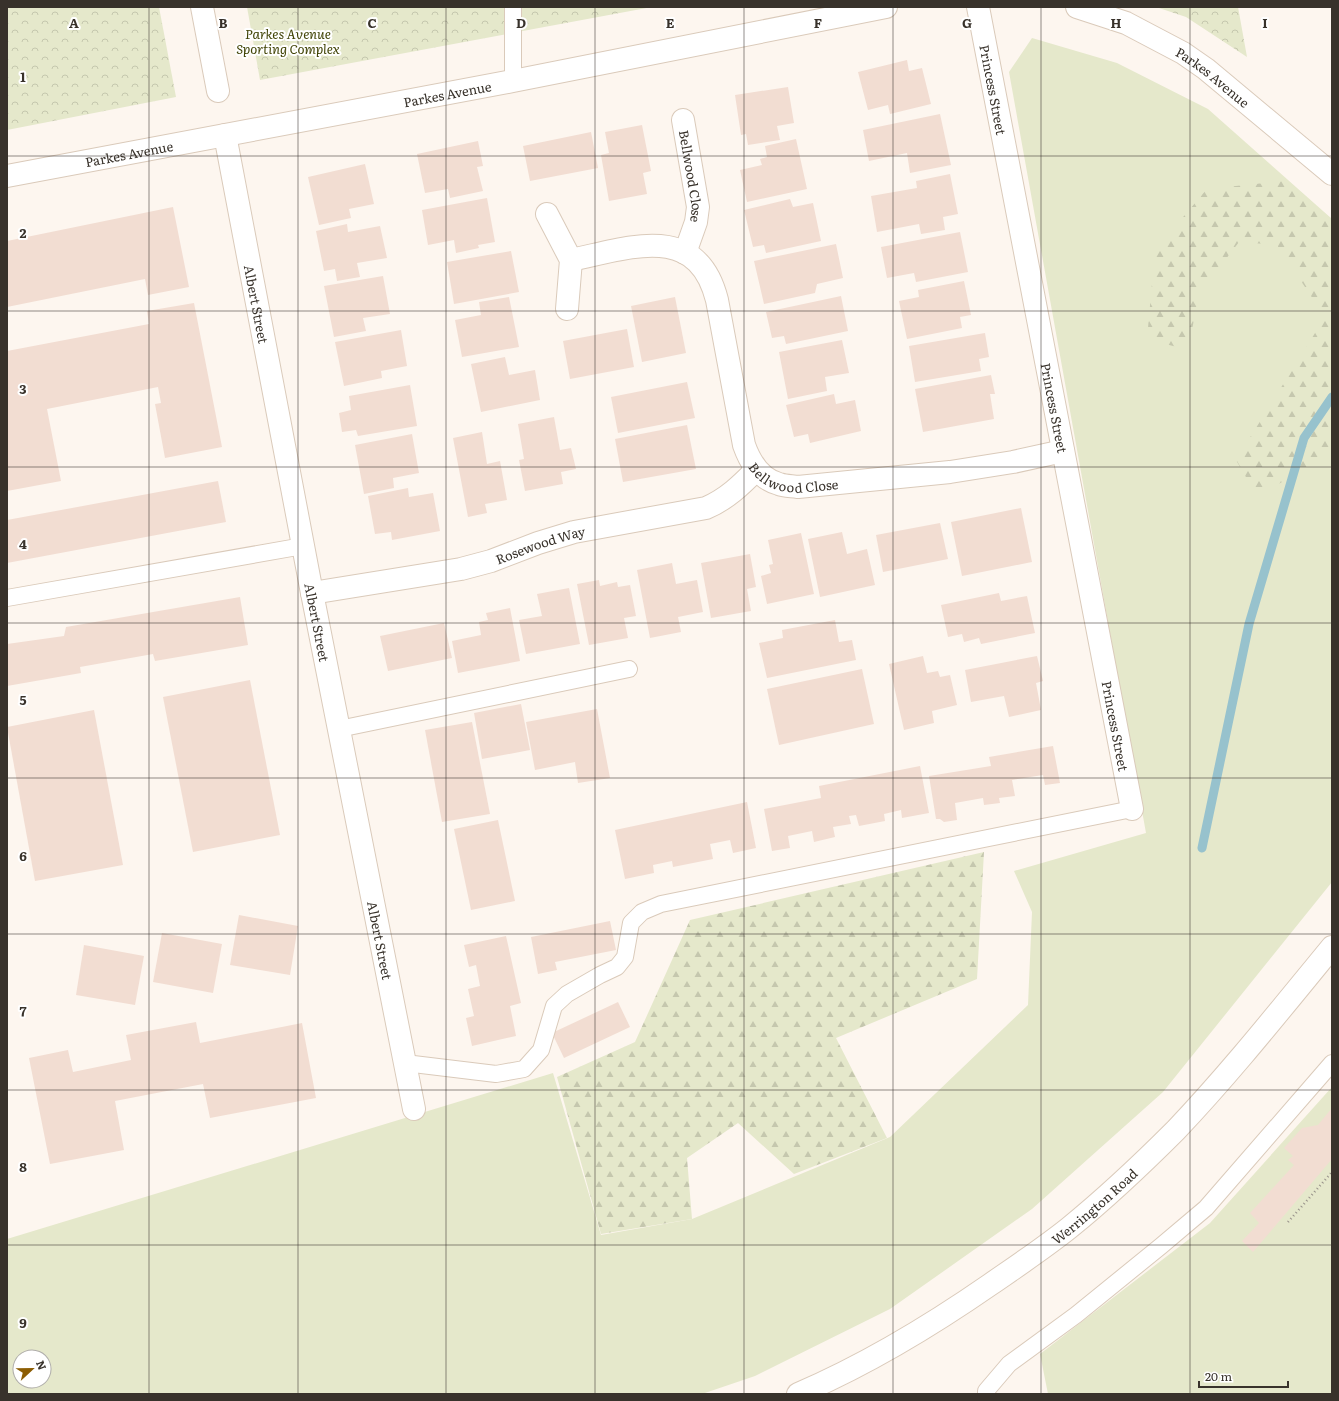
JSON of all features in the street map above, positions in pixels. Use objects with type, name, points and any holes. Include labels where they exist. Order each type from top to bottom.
[{"type":"street","points":[[202,7],[218,91]]},
{"type":"street","name":"Parkes Avenue","points":[[7,176],[513,81],[886,7]]},
{"type":"street","name":"Princess Street","points":[[978,7],[1132,809]]},
{"type":"street","name":"Parkes Avenue","points":[[1077,7],[1126,23],[1183,53],[1212,73],[1332,174]]},
{"type":"street","name":"Bellwood Close","points":[[683,120],[698,208],[696,222],[685,253]]},
{"type":"street","name":"Albert Street","points":[[225,135],[312,593],[414,1109]]},
{"type":"street","points":[[547,214],[571,260],[567,309]]},
{"type":"street","name":"Bellwood Close","points":[[571,260],[638,246],[651,245],[674,248],[685,253],[702,266],[715,293],[744,445],[756,470],[765,478],[778,484],[798,486],[950,472],[1013,462],[1063,450]]},
{"type":"street","name":"Rosewood Way","points":[[312,593],[461,568],[491,561],[538,543],[574,532],[706,508],[729,496],[756,470]]},
{"type":"street","name":"Werrington Road","points":[[798,1394],[856,1367],[913,1336],[971,1298],[1068,1228],[1122,1182],[1176,1130],[1242,1056],[1332,947]]},
{"type":"lane","points":[[513,7],[513,81]]},
{"type":"lane","points":[[7,598],[303,546]]},
{"type":"lane","points":[[339,729],[629,669]]},
{"type":"lane","points":[[405,1063],[496,1074],[524,1069],[541,1050],[554,1006],[567,994],[617,967],[625,957],[631,923],[642,912],[661,904],[1132,809]]},
{"type":"lane","points":[[986,1394],[986,1391],[1010,1364],[1076,1315],[1206,1208],[1332,1063]]},
{"type":"path","points":[[1288,1222],[1332,1172]]},
{"type":"green space","points":[[7,7],[159,7],[176,97],[7,130]]},
{"type":"green space","name":"Parkes Avenue Sporting Complex","points":[[247,7],[652,7],[260,80]]},
{"type":"green space","points":[[1156,7],[1238,7],[1247,57],[1186,17]]},
{"type":"green space","points":[[1032,38],[1117,63],[1208,109],[1332,219],[1332,882],[1163,1092],[1032,1209],[890,1309],[755,1376],[702,1394],[7,1394],[7,1239],[553,1073],[601,1235],[692,1219],[890,1137],[1028,1005],[1032,912],[1014,871],[1146,833],[1009,72]]},
{"type":"green space","points":[[1284,181],[1332,219],[1332,454],[1257,496],[1236,460],[1325,317],[1277,245],[1239,242],[1199,294],[1188,350],[1147,339],[1155,250],[1207,189]]},
{"type":"green space","points":[[984,852],[977,979],[836,1038],[887,1138],[794,1174],[738,1123],[687,1158],[692,1219],[601,1234],[557,1077],[635,1042],[690,920]]},
{"type":"green space","points":[[1332,1087],[1332,1394],[1048,1394],[1040,1354],[1210,1223]]},
{"type":"building","points":[[907,60],[909,71],[922,68],[931,104],[890,114],[888,105],[868,110],[858,72]]},
{"type":"building","points":[[788,87],[794,123],[777,126],[780,140],[748,145],[746,134],[741,135],[735,95]]},
{"type":"building","points":[[940,114],[951,165],[910,173],[907,153],[869,161],[863,130]]},
{"type":"building","points":[[642,125],[651,171],[643,173],[647,194],[609,201],[601,155],[609,153],[605,132]]},
{"type":"building","points":[[591,132],[598,168],[530,181],[523,146]]},
{"type":"building","points":[[796,139],[807,189],[747,202],[740,170],[762,165],[760,159],[767,157],[765,146]]},
{"type":"building","points":[[478,141],[483,166],[477,167],[483,191],[450,198],[448,189],[425,193],[417,154]]},
{"type":"building","points":[[365,164],[374,204],[349,209],[351,218],[319,225],[308,177]]},
{"type":"building","points":[[950,174],[958,214],[943,217],[945,230],[921,234],[919,224],[877,232],[871,196],[917,188],[916,181]]},
{"type":"building","points":[[487,198],[495,242],[478,245],[479,248],[456,253],[454,240],[428,245],[422,210]]},
{"type":"building","points":[[790,199],[793,207],[813,203],[821,241],[766,253],[764,245],[753,247],[744,210]]},
{"type":"building","points":[[173,207],[189,287],[148,295],[145,279],[7,307],[7,241]]},
{"type":"building","points":[[347,224],[348,232],[380,226],[387,258],[357,263],[360,277],[337,281],[335,269],[324,271],[316,231]]},
{"type":"building","points":[[960,232],[968,272],[916,282],[914,273],[887,278],[881,247]]},
{"type":"building","points":[[836,244],[843,278],[817,284],[815,293],[764,304],[754,261]]},
{"type":"building","points":[[511,251],[519,292],[454,304],[447,262]]},
{"type":"building","points":[[383,276],[390,314],[363,318],[366,331],[334,337],[324,286]]},
{"type":"building","points":[[964,281],[971,315],[960,317],[962,328],[907,339],[899,301],[919,297],[918,290]]},
{"type":"building","points":[[841,296],[848,331],[786,344],[784,336],[772,338],[766,312]]},
{"type":"building","points":[[509,297],[519,347],[462,357],[455,320],[481,315],[479,302]]},
{"type":"building","points":[[675,297],[686,353],[642,362],[631,306]]},
{"type":"building","points":[[194,303],[222,447],[165,458],[155,404],[161,403],[158,387],[47,409],[61,481],[7,491],[7,351],[149,324],[147,311]]},
{"type":"building","points":[[627,329],[634,367],[570,379],[563,341]]},
{"type":"building","points":[[401,330],[407,366],[381,371],[382,378],[344,386],[335,342]]},
{"type":"building","points":[[985,333],[989,357],[979,359],[981,371],[915,382],[909,346]]},
{"type":"building","points":[[842,340],[849,373],[825,377],[827,391],[788,399],[779,352]]},
{"type":"building","points":[[505,357],[509,375],[535,370],[540,400],[481,412],[471,364]]},
{"type":"building","points":[[991,375],[995,394],[990,394],[994,419],[923,432],[915,389]]},
{"type":"building","points":[[687,382],[695,418],[618,433],[611,397]]},
{"type":"building","points":[[410,385],[417,426],[358,436],[356,430],[342,432],[339,413],[351,410],[349,396]]},
{"type":"building","points":[[834,394],[836,404],[855,400],[861,431],[810,443],[808,434],[794,437],[786,405]]},
{"type":"building","points":[[554,417],[560,450],[571,448],[576,469],[561,472],[563,484],[525,491],[519,460],[524,459],[518,424]]},
{"type":"building","points":[[687,425],[696,469],[623,482],[615,439]]},
{"type":"building","points":[[482,432],[487,464],[500,461],[507,500],[485,504],[487,513],[468,517],[453,438]]},
{"type":"building","points":[[412,434],[419,473],[393,478],[394,488],[364,494],[355,445]]},
{"type":"building","points":[[218,481],[226,522],[7,563],[7,520]]},
{"type":"building","points":[[408,488],[409,497],[433,493],[440,531],[392,540],[391,532],[375,534],[368,496]]},
{"type":"building","points":[[1021,508],[1032,562],[962,576],[951,522]]},
{"type":"building","points":[[940,523],[948,559],[883,572],[876,535]]},
{"type":"building","points":[[842,532],[847,554],[867,549],[875,585],[820,597],[808,539]]},
{"type":"building","points":[[801,533],[814,594],[767,604],[761,576],[771,573],[769,565],[773,564],[768,540]]},
{"type":"building","points":[[750,554],[756,587],[747,589],[751,611],[711,618],[701,563]]},
{"type":"building","points":[[672,563],[676,584],[697,580],[703,612],[678,617],[681,632],[650,638],[637,570]]},
{"type":"building","points":[[599,580],[600,586],[617,582],[618,587],[630,585],[636,616],[624,618],[628,638],[589,645],[577,584]]},
{"type":"building","points":[[569,588],[580,644],[526,654],[519,620],[542,616],[537,594]]},
{"type":"building","points":[[999,593],[1001,601],[1027,596],[1035,633],[981,644],[979,638],[964,642],[962,634],[948,637],[941,605]]},
{"type":"building","points":[[240,597],[248,645],[155,661],[153,654],[80,667],[81,673],[7,686],[7,644],[64,636],[66,627]]},
{"type":"building","points":[[510,608],[520,661],[458,673],[452,641],[481,635],[479,622],[488,620],[486,613]]},
{"type":"building","points":[[835,620],[839,642],[852,640],[856,660],[767,678],[759,643],[783,638],[782,630]]},
{"type":"building","points":[[444,623],[452,658],[388,671],[380,636]]},
{"type":"building","points":[[923,656],[927,673],[938,671],[940,677],[950,675],[957,705],[932,711],[934,723],[904,730],[889,664]]},
{"type":"building","points":[[1037,656],[1043,681],[1036,683],[1041,710],[1009,717],[1004,696],[971,702],[965,670]]},
{"type":"building","points":[[862,669],[874,724],[779,745],[767,689]]},
{"type":"building","points":[[250,680],[280,835],[193,852],[163,697]]},
{"type":"building","points":[[521,704],[530,750],[482,759],[474,713]]},
{"type":"building","points":[[597,709],[610,778],[578,783],[575,762],[535,770],[526,722]]},
{"type":"building","points":[[94,710],[123,865],[35,881],[7,727]]},
{"type":"building","points":[[472,722],[490,814],[442,822],[425,730]]},
{"type":"building","points":[[1053,746],[1060,783],[1045,785],[1043,775],[1012,780],[1015,796],[999,798],[1000,803],[984,805],[983,798],[955,803],[957,820],[944,822],[940,819],[936,819],[929,776],[991,766],[989,757]]},
{"type":"building","points":[[920,766],[929,813],[902,818],[901,810],[884,814],[885,821],[859,826],[856,815],[849,816],[851,824],[833,827],[835,837],[814,842],[812,831],[788,836],[790,848],[772,851],[764,809],[821,798],[819,786]]},
{"type":"building","points":[[747,802],[756,848],[733,853],[730,840],[710,844],[713,859],[673,867],[672,861],[653,865],[654,873],[625,879],[615,830]]},
{"type":"building","points":[[498,820],[515,901],[471,910],[454,829]]},
{"type":"building","points":[[239,915],[298,926],[290,975],[230,965]]},
{"type":"building","points":[[610,921],[616,950],[555,962],[557,970],[538,974],[531,937]]},
{"type":"building","points":[[162,933],[222,944],[213,993],[153,982]]},
{"type":"building","points":[[506,936],[521,1003],[510,1006],[516,1036],[472,1046],[466,1018],[474,1016],[468,989],[480,986],[476,965],[469,967],[464,945]]},
{"type":"building","points":[[84,945],[144,956],[135,1005],[76,995]]},
{"type":"building","points":[[618,1002],[630,1027],[564,1058],[552,1033]]},
{"type":"building","points":[[196,1022],[200,1043],[302,1023],[316,1098],[210,1118],[203,1084],[115,1101],[124,1150],[50,1164],[29,1058],[68,1050],[73,1072],[131,1060],[126,1035]]},
{"type":"building","points":[[1332,1108],[1332,1159],[1253,1252],[1242,1241],[1259,1223],[1250,1213],[1294,1165],[1288,1160],[1293,1156],[1284,1148],[1302,1128],[1318,1125]]},
{"type":"waterway","points":[[1202,848],[1249,624],[1304,438],[1332,397]]}]
